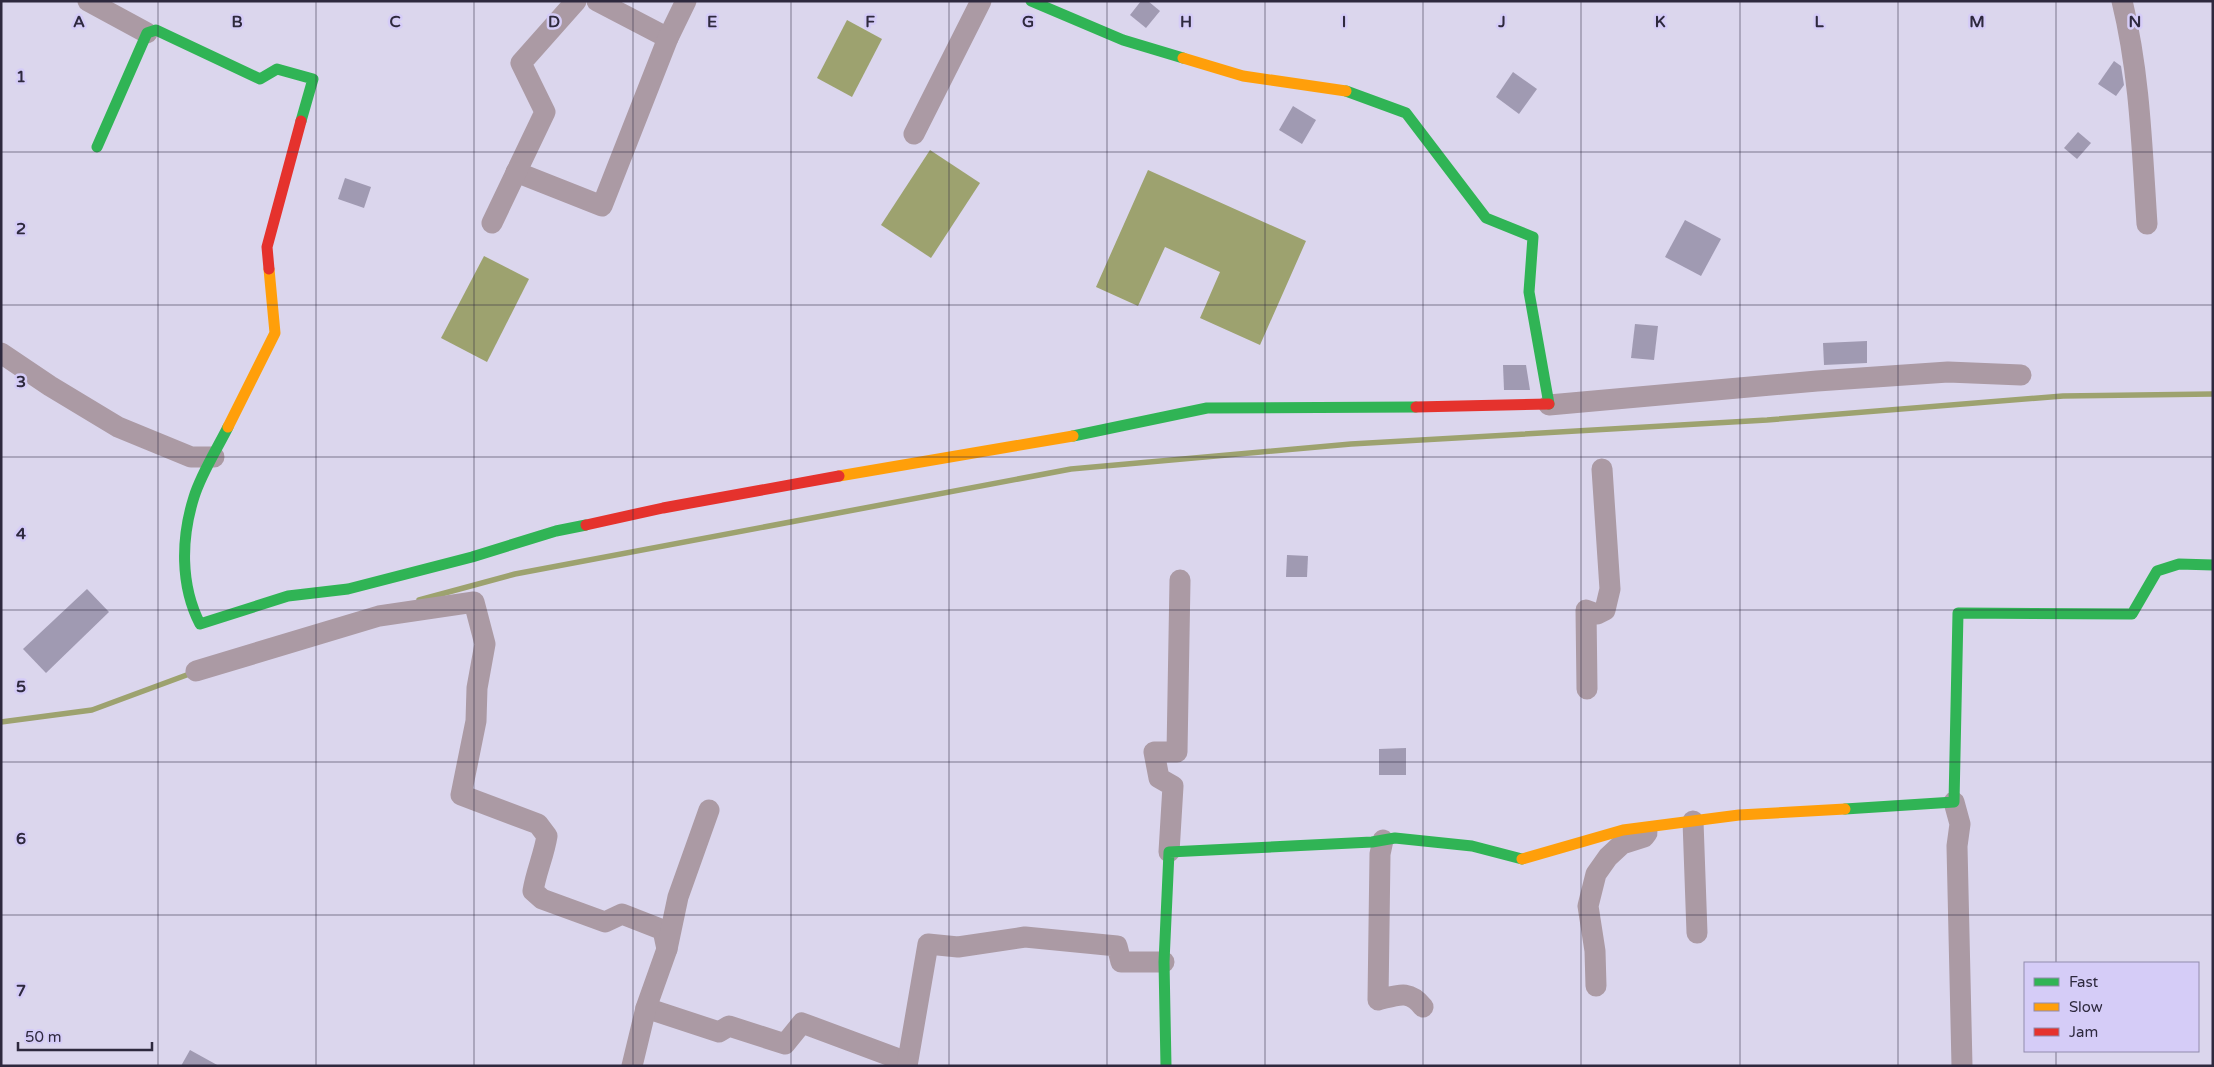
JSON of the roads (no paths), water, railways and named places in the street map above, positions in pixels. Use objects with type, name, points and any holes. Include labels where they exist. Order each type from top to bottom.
[{"type":"street","points":[[88,1],[147,33]]},
{"type":"street","points":[[492,223],[545,112],[521,63],[576,1]]},
{"type":"street","points":[[597,1],[668,38]]},
{"type":"street","points":[[516,172],[602,206],[668,38],[686,1]]},
{"type":"street","points":[[914,134],[981,1]]},
{"type":"street","points":[[1031,1],[1123,40],[1243,76],[1341,89],[1406,113],[1486,218],[1533,236],[1529,292],[1549,405]]},
{"type":"street","points":[[2124,2],[2140,121],[2147,224]]},
{"type":"street","points":[[97,147],[114,109],[127,72],[147,33],[156,30],[260,79],[276,69],[313,79],[267,246],[275,333],[194,496],[184,550],[190,605],[200,624],[288,596],[348,589],[472,557],[556,531],[663,508],[873,470],[1041,443],[1207,408],[1549,405],[1817,381],[1948,372],[2021,375]]},
{"type":"street","points":[[1,353],[50,386],[118,427],[191,457],[214,457]]},
{"type":"street","points":[[1587,689],[1586,610],[1597,614],[1605,610],[1610,589],[1602,469]]},
{"type":"street","points":[[1962,1066],[1957,846],[1960,824],[1954,802],[1958,613],[2132,614],[2157,571],[2179,564],[2213,565]]},
{"type":"street","points":[[1166,1066],[1164,962],[1173,786],[1159,778],[1154,752],[1177,752],[1180,580]]},
{"type":"street","points":[[196,671],[379,616],[474,602],[485,644],[477,688],[476,722],[461,795],[538,824],[547,836],[544,855],[536,874],[533,891],[542,899],[605,922],[622,914],[662,930],[667,949]]},
{"type":"street","points":[[1169,852],[1395,838],[1472,846],[1520,859],[1624,830],[1652,826],[1739,815],[1954,802]]},
{"type":"street","points":[[632,1066],[646,1008],[667,949],[678,897],[709,810]]},
{"type":"street","points":[[1693,821],[1697,933]]},
{"type":"street","points":[[1596,986],[1595,951],[1588,906],[1596,874],[1608,857],[1622,844],[1644,837],[1652,826]]},
{"type":"street","points":[[1383,840],[1380,854],[1378,1000],[1405,994],[1416,999],[1423,1007]]},
{"type":"street","points":[[646,1008],[719,1032],[729,1026],[785,1044],[802,1023],[907,1064],[928,944],[958,947],[1025,938],[1116,946],[1121,962],[1164,962]]},
{"type":"waterway","points":[[419,600],[515,574],[1071,469],[1351,444],[1767,420],[2063,396],[2213,394]]},
{"type":"waterway","points":[[1,722],[92,710],[192,673]]}]
